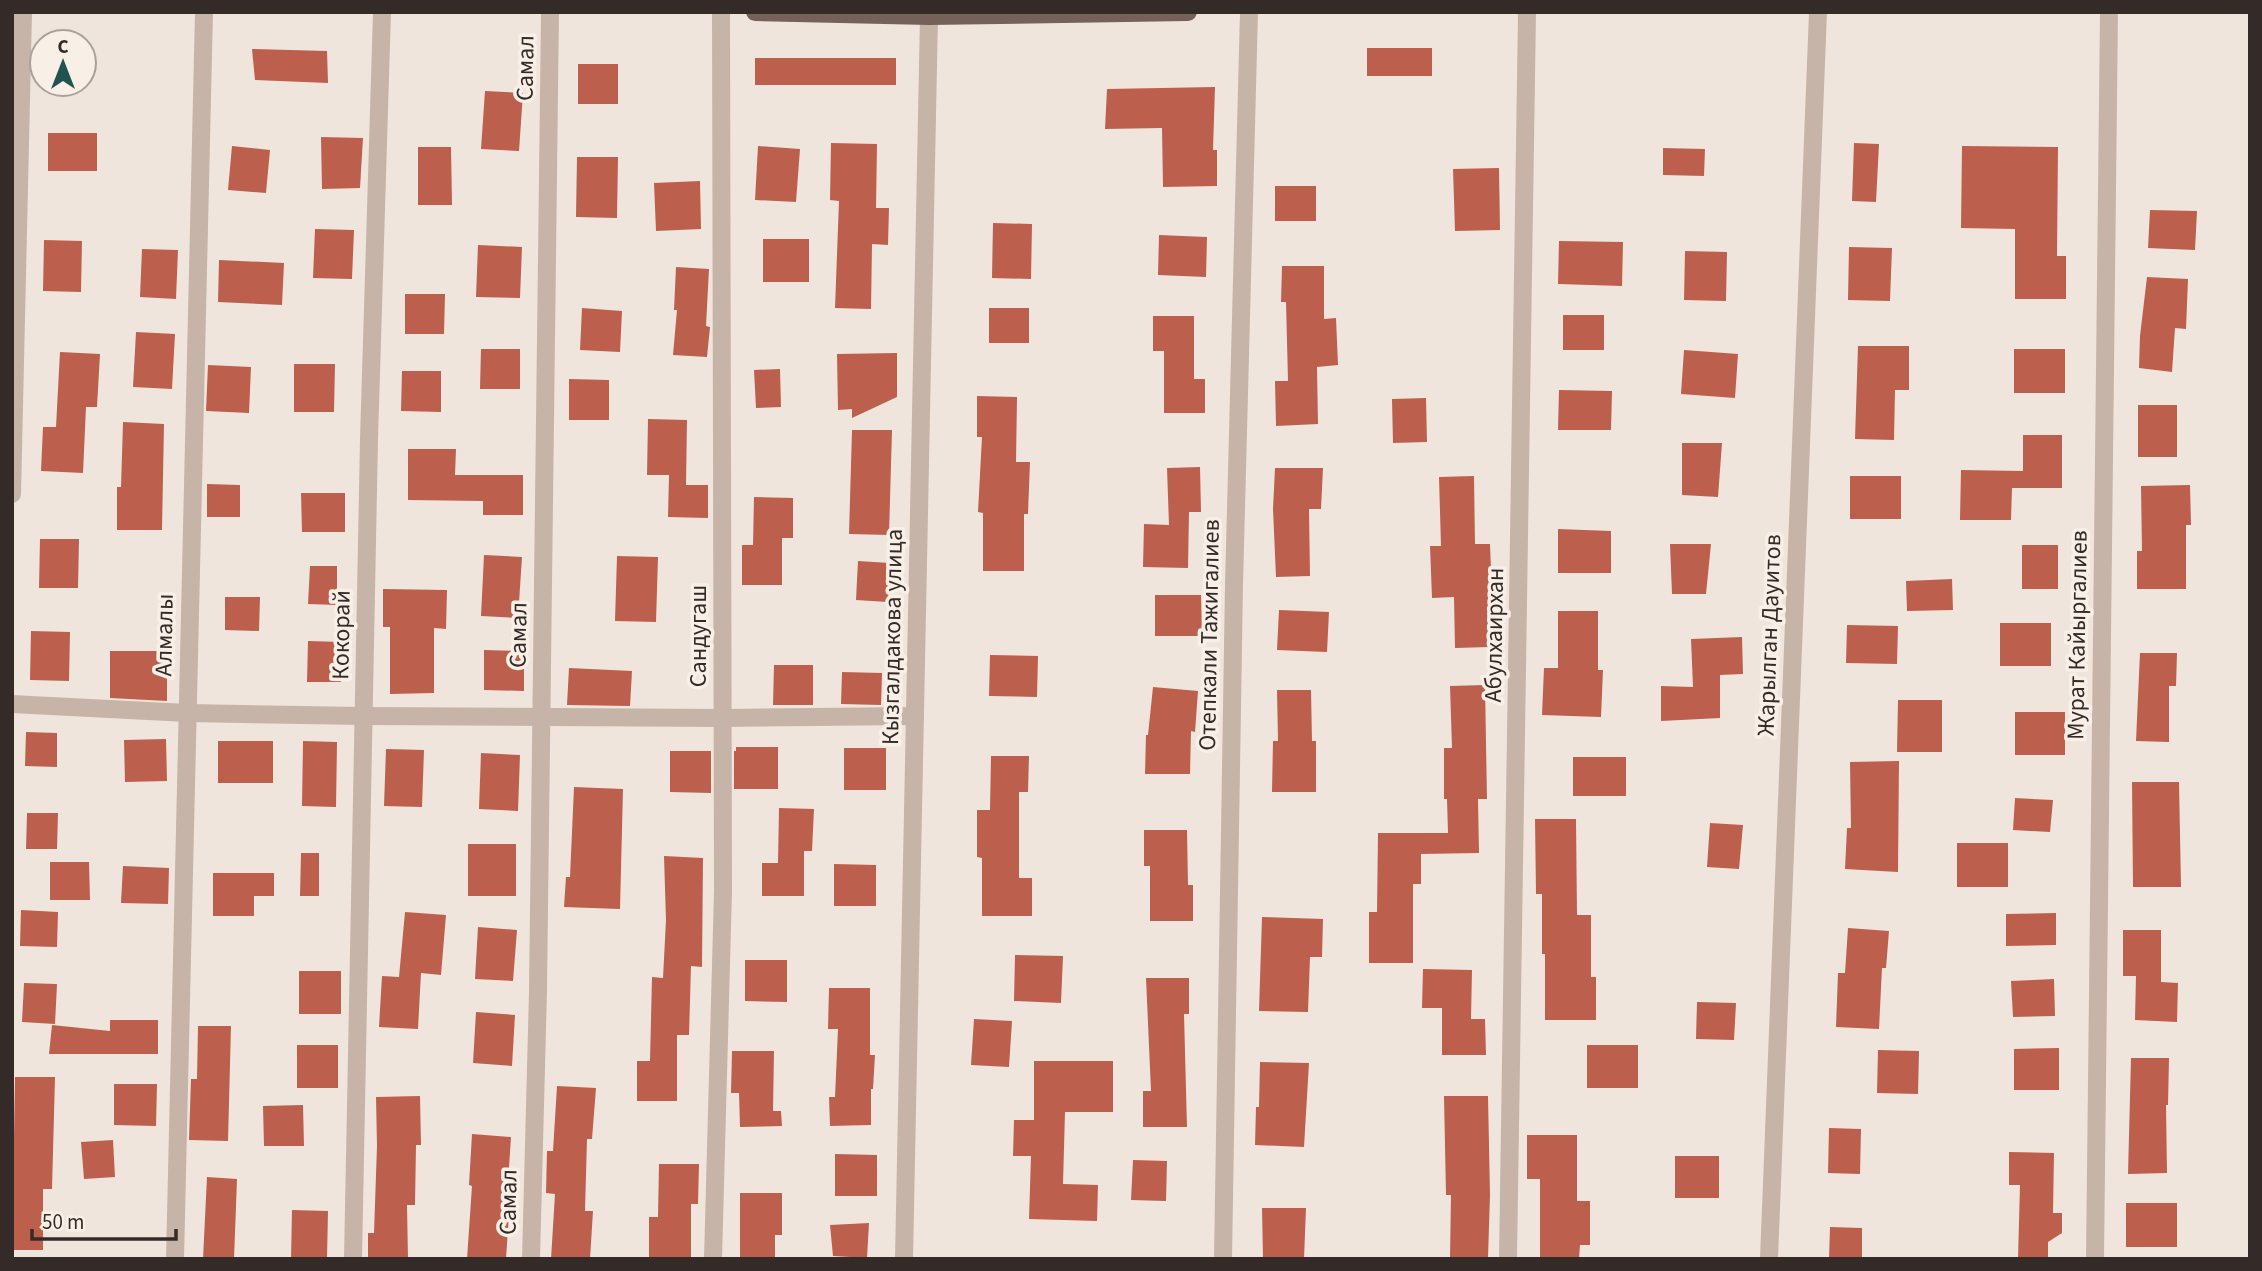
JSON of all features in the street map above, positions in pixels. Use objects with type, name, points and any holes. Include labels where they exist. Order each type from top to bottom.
[{"type":"main road","points":[[755,12],[929,16],[1188,12]]},
{"type":"street","points":[[12,494],[23,12]]},
{"type":"street","name":"Алмалы","points":[[174,1259],[204,12]]},
{"type":"street","name":"Кокорай","points":[[353,1259],[382,12]]},
{"type":"street","name":"Самал","points":[[531,1259],[550,12]]},
{"type":"street","name":"Сандугаш","points":[[713,1259],[723,891],[721,12]]},
{"type":"street","name":"Отепкали Тажигалиев","points":[[1223,1259],[1234,585],[1249,12]]},
{"type":"street","name":"Абулхаирхан","points":[[1508,1259],[1527,12]]},
{"type":"street","name":"Жарылган Дауитов","points":[[1769,1259],[1818,12]]},
{"type":"street","name":"Мурат Кайыргалиев","points":[[2095,1259],[2109,12]]},
{"type":"street","name":"Кызгалдакова улица","points":[[904,1259],[929,16]]},
{"type":"street","points":[[12,704],[187,713],[364,716],[915,716]]},
{"type":"building","points":[[1367,48],[1432,48],[1432,76],[1367,76]]},
{"type":"building","points":[[252,49],[327,51],[328,83],[255,80]]},
{"type":"building","points":[[755,58],[896,58],[896,85],[755,85]]},
{"type":"building","points":[[578,64],[618,64],[618,104],[578,104]]},
{"type":"building","points":[[1215,87],[1213,150],[1217,150],[1217,186],[1163,187],[1162,128],[1105,129],[1107,89]]},
{"type":"building","points":[[485,91],[523,93],[519,151],[481,149]]},
{"type":"building","points":[[48,133],[97,133],[97,171],[48,171]]},
{"type":"building","points":[[321,137],[363,138],[360,188],[322,189]]},
{"type":"building","points":[[831,143],[877,144],[876,208],[889,208],[888,245],[872,244],[871,309],[835,308],[839,201],[830,200]]},
{"type":"building","points":[[1854,143],[1879,144],[1876,202],[1852,201]]},
{"type":"building","points":[[232,146],[270,150],[266,193],[228,190]]},
{"type":"building","points":[[758,146],[800,149],[796,202],[755,200]]},
{"type":"building","points":[[1962,146],[2058,147],[2057,256],[2066,256],[2066,299],[2015,299],[2015,229],[1961,228]]},
{"type":"building","points":[[418,147],[451,147],[452,205],[418,205]]},
{"type":"building","points":[[1663,148],[1705,149],[1704,176],[1663,175]]},
{"type":"building","points":[[577,157],[618,157],[617,218],[576,217]]},
{"type":"building","points":[[1499,168],[1500,230],[1455,231],[1453,169]]},
{"type":"building","points":[[700,181],[701,229],[656,231],[654,183]]},
{"type":"building","points":[[1275,186],[1316,186],[1316,221],[1275,221]]},
{"type":"building","points":[[2150,210],[2197,211],[2195,250],[2148,248]]},
{"type":"building","points":[[993,223],[1032,224],[1031,279],[992,278]]},
{"type":"building","points":[[315,229],[354,230],[352,279],[313,278]]},
{"type":"building","points":[[1159,235],[1207,237],[1206,277],[1158,275]]},
{"type":"building","points":[[763,239],[809,239],[809,282],[763,282]]},
{"type":"building","points":[[44,240],[82,241],[81,292],[43,291]]},
{"type":"building","points":[[1559,241],[1623,242],[1622,286],[1558,284]]},
{"type":"building","points":[[478,245],[522,247],[520,298],[476,297]]},
{"type":"building","points":[[1849,247],[1892,248],[1890,301],[1848,300]]},
{"type":"building","points":[[142,249],[178,250],[176,299],[140,297]]},
{"type":"building","points":[[1685,251],[1727,252],[1726,301],[1684,300]]},
{"type":"building","points":[[219,260],[284,263],[282,305],[218,302]]},
{"type":"building","points":[[1282,266],[1324,266],[1324,319],[1336,318],[1338,365],[1317,367],[1318,424],[1276,426],[1275,381],[1288,381],[1286,302],[1281,302]]},
{"type":"building","points":[[676,267],[709,269],[706,326],[710,327],[707,357],[673,355],[677,310],[674,310]]},
{"type":"building","points":[[2147,277],[2188,279],[2186,329],[2175,328],[2172,372],[2139,368]]},
{"type":"building","points":[[405,294],[445,294],[444,334],[405,334]]},
{"type":"building","points":[[582,308],[622,311],[620,352],[580,350]]},
{"type":"building","points":[[989,308],[1029,308],[1029,343],[989,343]]},
{"type":"building","points":[[1563,315],[1604,315],[1604,350],[1563,350]]},
{"type":"building","points":[[1153,316],[1194,316],[1194,379],[1205,379],[1205,413],[1164,413],[1164,351],[1153,351]]},
{"type":"building","points":[[136,332],[175,334],[172,389],[133,387]]},
{"type":"building","points":[[1858,346],[1909,346],[1909,390],[1895,390],[1894,440],[1855,439]]},
{"type":"building","points":[[481,349],[520,349],[520,389],[480,389]]},
{"type":"building","points":[[2014,349],[2065,349],[2065,393],[2014,393]]},
{"type":"building","points":[[1684,350],[1738,354],[1735,398],[1681,394]]},
{"type":"building","points":[[60,352],[100,354],[97,407],[86,407],[83,473],[41,471],[43,427],[56,427]]},
{"type":"building","points":[[897,353],[897,397],[852,418],[852,409],[838,410],[837,354]]},
{"type":"building","points":[[294,364],[335,364],[334,412],[294,412]]},
{"type":"building","points":[[208,365],[251,367],[249,413],[206,411]]},
{"type":"building","points":[[780,369],[781,407],[756,408],[754,370]]},
{"type":"building","points":[[402,371],[441,371],[441,412],[401,411]]},
{"type":"building","points":[[569,379],[609,380],[609,420],[569,420]]},
{"type":"building","points":[[1559,390],[1612,391],[1611,430],[1558,430]]},
{"type":"building","points":[[977,396],[1017,397],[1016,462],[1030,462],[1028,514],[1024,514],[1024,571],[983,571],[983,513],[978,512],[982,437],[977,437]]},
{"type":"building","points":[[1426,398],[1427,442],[1393,443],[1392,399]]},
{"type":"building","points":[[2138,405],[2177,405],[2177,457],[2138,457]]},
{"type":"building","points":[[648,419],[687,420],[686,485],[708,485],[708,518],[668,517],[669,475],[647,475]]},
{"type":"building","points":[[123,422],[164,424],[162,530],[117,530],[117,487],[121,487]]},
{"type":"building","points":[[852,430],[892,430],[889,535],[849,534]]},
{"type":"building","points":[[2023,435],[2062,435],[2062,488],[2012,488],[2011,520],[1960,520],[1961,470],[2023,471]]},
{"type":"building","points":[[1682,443],[1722,443],[1718,497],[1682,495]]},
{"type":"building","points":[[408,449],[456,449],[455,475],[523,475],[523,515],[483,515],[483,501],[408,500]]},
{"type":"building","points":[[1200,467],[1201,512],[1189,512],[1188,568],[1143,567],[1144,524],[1169,525],[1167,468]]},
{"type":"building","points":[[1275,468],[1323,468],[1321,509],[1309,509],[1310,576],[1276,577],[1273,509]]},
{"type":"building","points":[[1474,476],[1475,544],[1490,544],[1492,596],[1488,596],[1489,647],[1455,648],[1454,597],[1432,598],[1430,546],[1441,546],[1439,477]]},
{"type":"building","points":[[1850,476],[1901,476],[1901,519],[1850,519]]},
{"type":"building","points":[[207,484],[240,485],[240,517],[207,517]]},
{"type":"building","points":[[2190,485],[2191,525],[2186,525],[2186,589],[2137,589],[2137,551],[2142,551],[2141,486]]},
{"type":"building","points":[[301,493],[345,493],[345,532],[302,532]]},
{"type":"building","points":[[754,497],[793,498],[793,538],[782,538],[782,585],[742,585],[742,545],[753,545]]},
{"type":"building","points":[[1558,529],[1611,531],[1611,573],[1558,573]]},
{"type":"building","points":[[40,539],[79,539],[78,588],[39,588]]},
{"type":"building","points":[[1670,544],[1711,544],[1706,594],[1672,594]]},
{"type":"building","points":[[2022,545],[2058,545],[2058,589],[2022,589]]},
{"type":"building","points":[[484,555],[522,557],[518,618],[481,616]]},
{"type":"building","points":[[617,556],[658,557],[656,622],[615,621]]},
{"type":"building","points":[[858,561],[890,563],[888,602],[856,600]]},
{"type":"building","points":[[310,566],[337,566],[337,605],[308,604]]},
{"type":"building","points":[[1952,579],[1953,610],[1907,611],[1906,581]]},
{"type":"building","points":[[383,589],[447,590],[446,629],[434,628],[434,693],[390,694],[390,627],[383,627]]},
{"type":"building","points":[[1155,595],[1201,595],[1202,636],[1155,636]]},
{"type":"building","points":[[225,597],[260,597],[259,631],[225,630]]},
{"type":"building","points":[[1279,610],[1329,612],[1327,652],[1277,650]]},
{"type":"building","points":[[1558,611],[1598,611],[1598,670],[1603,670],[1601,717],[1542,715],[1544,668],[1558,668]]},
{"type":"building","points":[[2000,623],[2051,623],[2051,666],[2000,666]]},
{"type":"building","points":[[1847,625],[1898,626],[1897,664],[1846,663]]},
{"type":"building","points":[[31,631],[70,632],[69,681],[30,680]]},
{"type":"building","points":[[1742,637],[1743,674],[1720,675],[1720,718],[1661,721],[1661,686],[1693,687],[1691,639]]},
{"type":"building","points":[[308,641],[342,642],[341,682],[307,682]]},
{"type":"building","points":[[484,650],[524,651],[524,691],[484,690]]},
{"type":"building","points":[[110,651],[167,651],[167,701],[110,698]]},
{"type":"building","points":[[2140,653],[2177,653],[2176,686],[2169,686],[2169,742],[2136,741]]},
{"type":"building","points":[[990,655],[1038,656],[1037,697],[989,696]]},
{"type":"building","points":[[774,665],[813,665],[813,705],[773,705]]},
{"type":"building","points":[[569,668],[632,671],[630,706],[567,705]]},
{"type":"building","points":[[842,672],[882,673],[881,705],[841,704]]},
{"type":"building","points":[[1485,685],[1487,799],[1478,799],[1479,853],[1421,854],[1421,884],[1413,884],[1413,963],[1369,963],[1369,912],[1377,912],[1378,833],[1448,833],[1447,799],[1444,799],[1444,748],[1452,748],[1450,686]]},
{"type":"building","points":[[1153,687],[1198,691],[1195,732],[1191,731],[1190,774],[1145,774],[1146,735]]},
{"type":"building","points":[[1277,690],[1311,690],[1312,741],[1316,741],[1316,792],[1272,792],[1273,741],[1278,741]]},
{"type":"building","points":[[1898,700],[1942,700],[1942,752],[1897,752]]},
{"type":"building","points":[[2015,712],[2065,712],[2065,755],[2015,755]]},
{"type":"building","points":[[26,732],[57,733],[57,767],[25,766]]},
{"type":"building","points":[[166,739],[167,781],[125,782],[124,740]]},
{"type":"building","points":[[218,741],[273,741],[273,783],[218,783]]},
{"type":"building","points":[[303,741],[337,742],[336,807],[302,806]]},
{"type":"building","points":[[736,747],[778,747],[778,789],[734,789]]},
{"type":"building","points":[[844,748],[886,748],[886,790],[844,790]]},
{"type":"building","points":[[386,749],[424,750],[422,807],[384,806]]},
{"type":"building","points":[[670,751],[711,751],[711,793],[670,792]]},
{"type":"building","points":[[481,753],[520,755],[518,811],[479,809]]},
{"type":"building","points":[[991,756],[1029,756],[1028,792],[1019,792],[1019,878],[1032,878],[1032,916],[982,916],[982,858],[977,857],[977,810],[990,810]]},
{"type":"building","points":[[1573,757],[1626,757],[1626,796],[1573,796]]},
{"type":"building","points":[[1899,761],[1898,872],[1845,869],[1847,828],[1851,828],[1850,762]]},
{"type":"building","points":[[2132,782],[2179,782],[2181,887],[2133,887]]},
{"type":"building","points":[[574,787],[623,789],[620,909],[564,907],[566,877],[570,877]]},
{"type":"building","points":[[2015,798],[2053,800],[2050,832],[2013,830]]},
{"type":"building","points":[[779,808],[814,809],[812,851],[804,851],[804,896],[762,896],[762,863],[778,863]]},
{"type":"building","points":[[27,813],[58,813],[57,849],[26,849]]},
{"type":"building","points":[[1535,819],[1576,819],[1577,915],[1591,915],[1591,977],[1596,977],[1596,1020],[1545,1020],[1545,954],[1542,954],[1542,894],[1536,894]]},
{"type":"building","points":[[1710,823],[1743,825],[1739,869],[1707,867]]},
{"type":"building","points":[[1144,830],[1187,830],[1188,885],[1193,885],[1193,921],[1150,921],[1150,866],[1144,866]]},
{"type":"building","points":[[1957,843],[2008,843],[2008,887],[1957,887]]},
{"type":"building","points":[[468,844],[516,844],[516,896],[468,896]]},
{"type":"building","points":[[301,853],[319,853],[319,896],[300,896]]},
{"type":"building","points":[[664,856],[703,858],[702,967],[691,966],[689,1035],[677,1035],[677,1101],[637,1101],[637,1061],[650,1061],[652,977],[663,978],[666,920]]},
{"type":"building","points":[[50,862],[89,862],[90,900],[50,900]]},
{"type":"building","points":[[834,864],[876,865],[876,906],[834,906]]},
{"type":"building","points":[[123,866],[169,868],[168,904],[121,903]]},
{"type":"building","points":[[213,873],[274,873],[274,896],[254,896],[254,916],[213,916]]},
{"type":"building","points":[[21,910],[58,912],[57,947],[20,946]]},
{"type":"building","points":[[405,912],[446,915],[441,975],[421,973],[418,1029],[379,1027],[382,976],[399,977]]},
{"type":"building","points":[[2056,913],[2056,945],[2006,946],[2006,914]]},
{"type":"building","points":[[1262,917],[1323,919],[1322,957],[1310,957],[1308,1012],[1259,1011]]},
{"type":"building","points":[[478,927],[517,930],[513,981],[475,979]]},
{"type":"building","points":[[1848,928],[1889,931],[1886,968],[1882,968],[1879,1029],[1836,1027],[1838,973],[1845,973]]},
{"type":"building","points":[[2123,930],[2161,930],[2161,982],[2178,983],[2177,1022],[2135,1020],[2136,976],[2123,976]]},
{"type":"building","points":[[1015,955],[1063,956],[1061,1003],[1014,1001]]},
{"type":"building","points":[[745,960],[787,960],[787,1002],[745,1001]]},
{"type":"building","points":[[1423,969],[1472,970],[1471,1019],[1485,1019],[1486,1055],[1442,1055],[1442,1008],[1422,1008]]},
{"type":"building","points":[[299,971],[341,971],[341,1014],[299,1014]]},
{"type":"building","points":[[1146,978],[1189,978],[1189,1014],[1184,1014],[1187,1127],[1143,1127],[1143,1091],[1151,1091]]},
{"type":"building","points":[[2054,979],[2055,1016],[2013,1017],[2011,981]]},
{"type":"building","points":[[24,983],[57,984],[55,1024],[22,1022]]},
{"type":"building","points":[[829,988],[870,988],[870,1055],[875,1055],[871,1125],[830,1126],[829,1097],[835,1097],[838,1029],[828,1029]]},
{"type":"building","points":[[1697,1002],[1736,1003],[1734,1040],[1696,1039]]},
{"type":"building","points":[[476,1012],[515,1015],[512,1066],[473,1063]]},
{"type":"building","points":[[974,1019],[1012,1021],[1009,1067],[971,1065]]},
{"type":"building","points":[[110,1020],[158,1020],[158,1054],[49,1054],[52,1025],[110,1031]]},
{"type":"building","points":[[198,1026],[231,1026],[228,1141],[189,1140],[191,1079],[197,1079]]},
{"type":"building","points":[[297,1045],[338,1045],[338,1088],[297,1088]]},
{"type":"building","points":[[1587,1045],[1638,1045],[1638,1088],[1587,1088]]},
{"type":"building","points":[[2059,1048],[2059,1090],[2014,1090],[2014,1049]]},
{"type":"building","points":[[1878,1050],[1919,1051],[1918,1094],[1877,1093]]},
{"type":"building","points":[[732,1051],[774,1051],[773,1111],[781,1111],[782,1126],[740,1127],[739,1093],[731,1093]]},
{"type":"building","points":[[2131,1058],[2169,1058],[2166,1105],[2167,1173],[2128,1174]]},
{"type":"building","points":[[1034,1061],[1113,1061],[1113,1112],[1065,1112],[1063,1184],[1098,1185],[1097,1221],[1029,1219],[1031,1156],[1013,1156],[1014,1120],[1034,1120]]},
{"type":"building","points":[[1260,1062],[1309,1063],[1304,1147],[1255,1145]]},
{"type":"building","points":[[15,1077],[55,1077],[52,1189],[43,1189],[43,1250],[12,1250]]},
{"type":"building","points":[[114,1084],[157,1084],[156,1126],[114,1125]]},
{"type":"building","points":[[557,1086],[596,1088],[592,1139],[587,1139],[585,1211],[593,1211],[590,1259],[551,1259],[555,1194],[546,1193],[547,1151],[553,1151]]},
{"type":"building","points":[[420,1096],[421,1145],[416,1145],[415,1205],[407,1205],[408,1259],[368,1259],[368,1233],[374,1233],[376,1097]]},
{"type":"building","points":[[1444,1096],[1488,1096],[1488,1258],[1450,1258],[1451,1195],[1446,1195]]},
{"type":"building","points":[[303,1105],[304,1146],[264,1146],[263,1106]]},
{"type":"building","points":[[1829,1128],[1861,1129],[1860,1174],[1828,1173]]},
{"type":"building","points":[[472,1134],[511,1137],[506,1259],[467,1259]]},
{"type":"building","points":[[1527,1135],[1577,1135],[1577,1201],[1590,1201],[1590,1245],[1580,1245],[1579,1259],[1540,1259],[1540,1179],[1527,1179]]},
{"type":"building","points":[[113,1140],[115,1177],[84,1179],[81,1142]]},
{"type":"building","points":[[2009,1152],[2054,1153],[2053,1213],[2062,1213],[2062,1233],[2048,1242],[2048,1259],[2018,1259],[2020,1185],[2009,1185]]},
{"type":"building","points":[[835,1154],[877,1155],[877,1196],[835,1196]]},
{"type":"building","points":[[1675,1156],[1719,1156],[1719,1198],[1675,1198]]},
{"type":"building","points":[[1133,1160],[1167,1161],[1166,1201],[1131,1200]]},
{"type":"building","points":[[659,1164],[699,1164],[698,1204],[691,1204],[691,1259],[649,1259],[649,1217],[658,1217]]},
{"type":"building","points":[[207,1177],[237,1179],[234,1259],[203,1259]]},
{"type":"building","points":[[740,1193],[782,1193],[782,1235],[775,1235],[775,1259],[740,1259]]},
{"type":"building","points":[[2126,1203],[2177,1203],[2177,1247],[2126,1247]]},
{"type":"building","points":[[1262,1208],[1306,1208],[1304,1259],[1263,1259]]},
{"type":"building","points":[[292,1210],[328,1211],[327,1259],[291,1259]]},
{"type":"building","points":[[869,1223],[867,1258],[833,1256],[830,1225]]},
{"type":"building","points":[[1830,1227],[1862,1228],[1862,1259],[1829,1259]]}]
